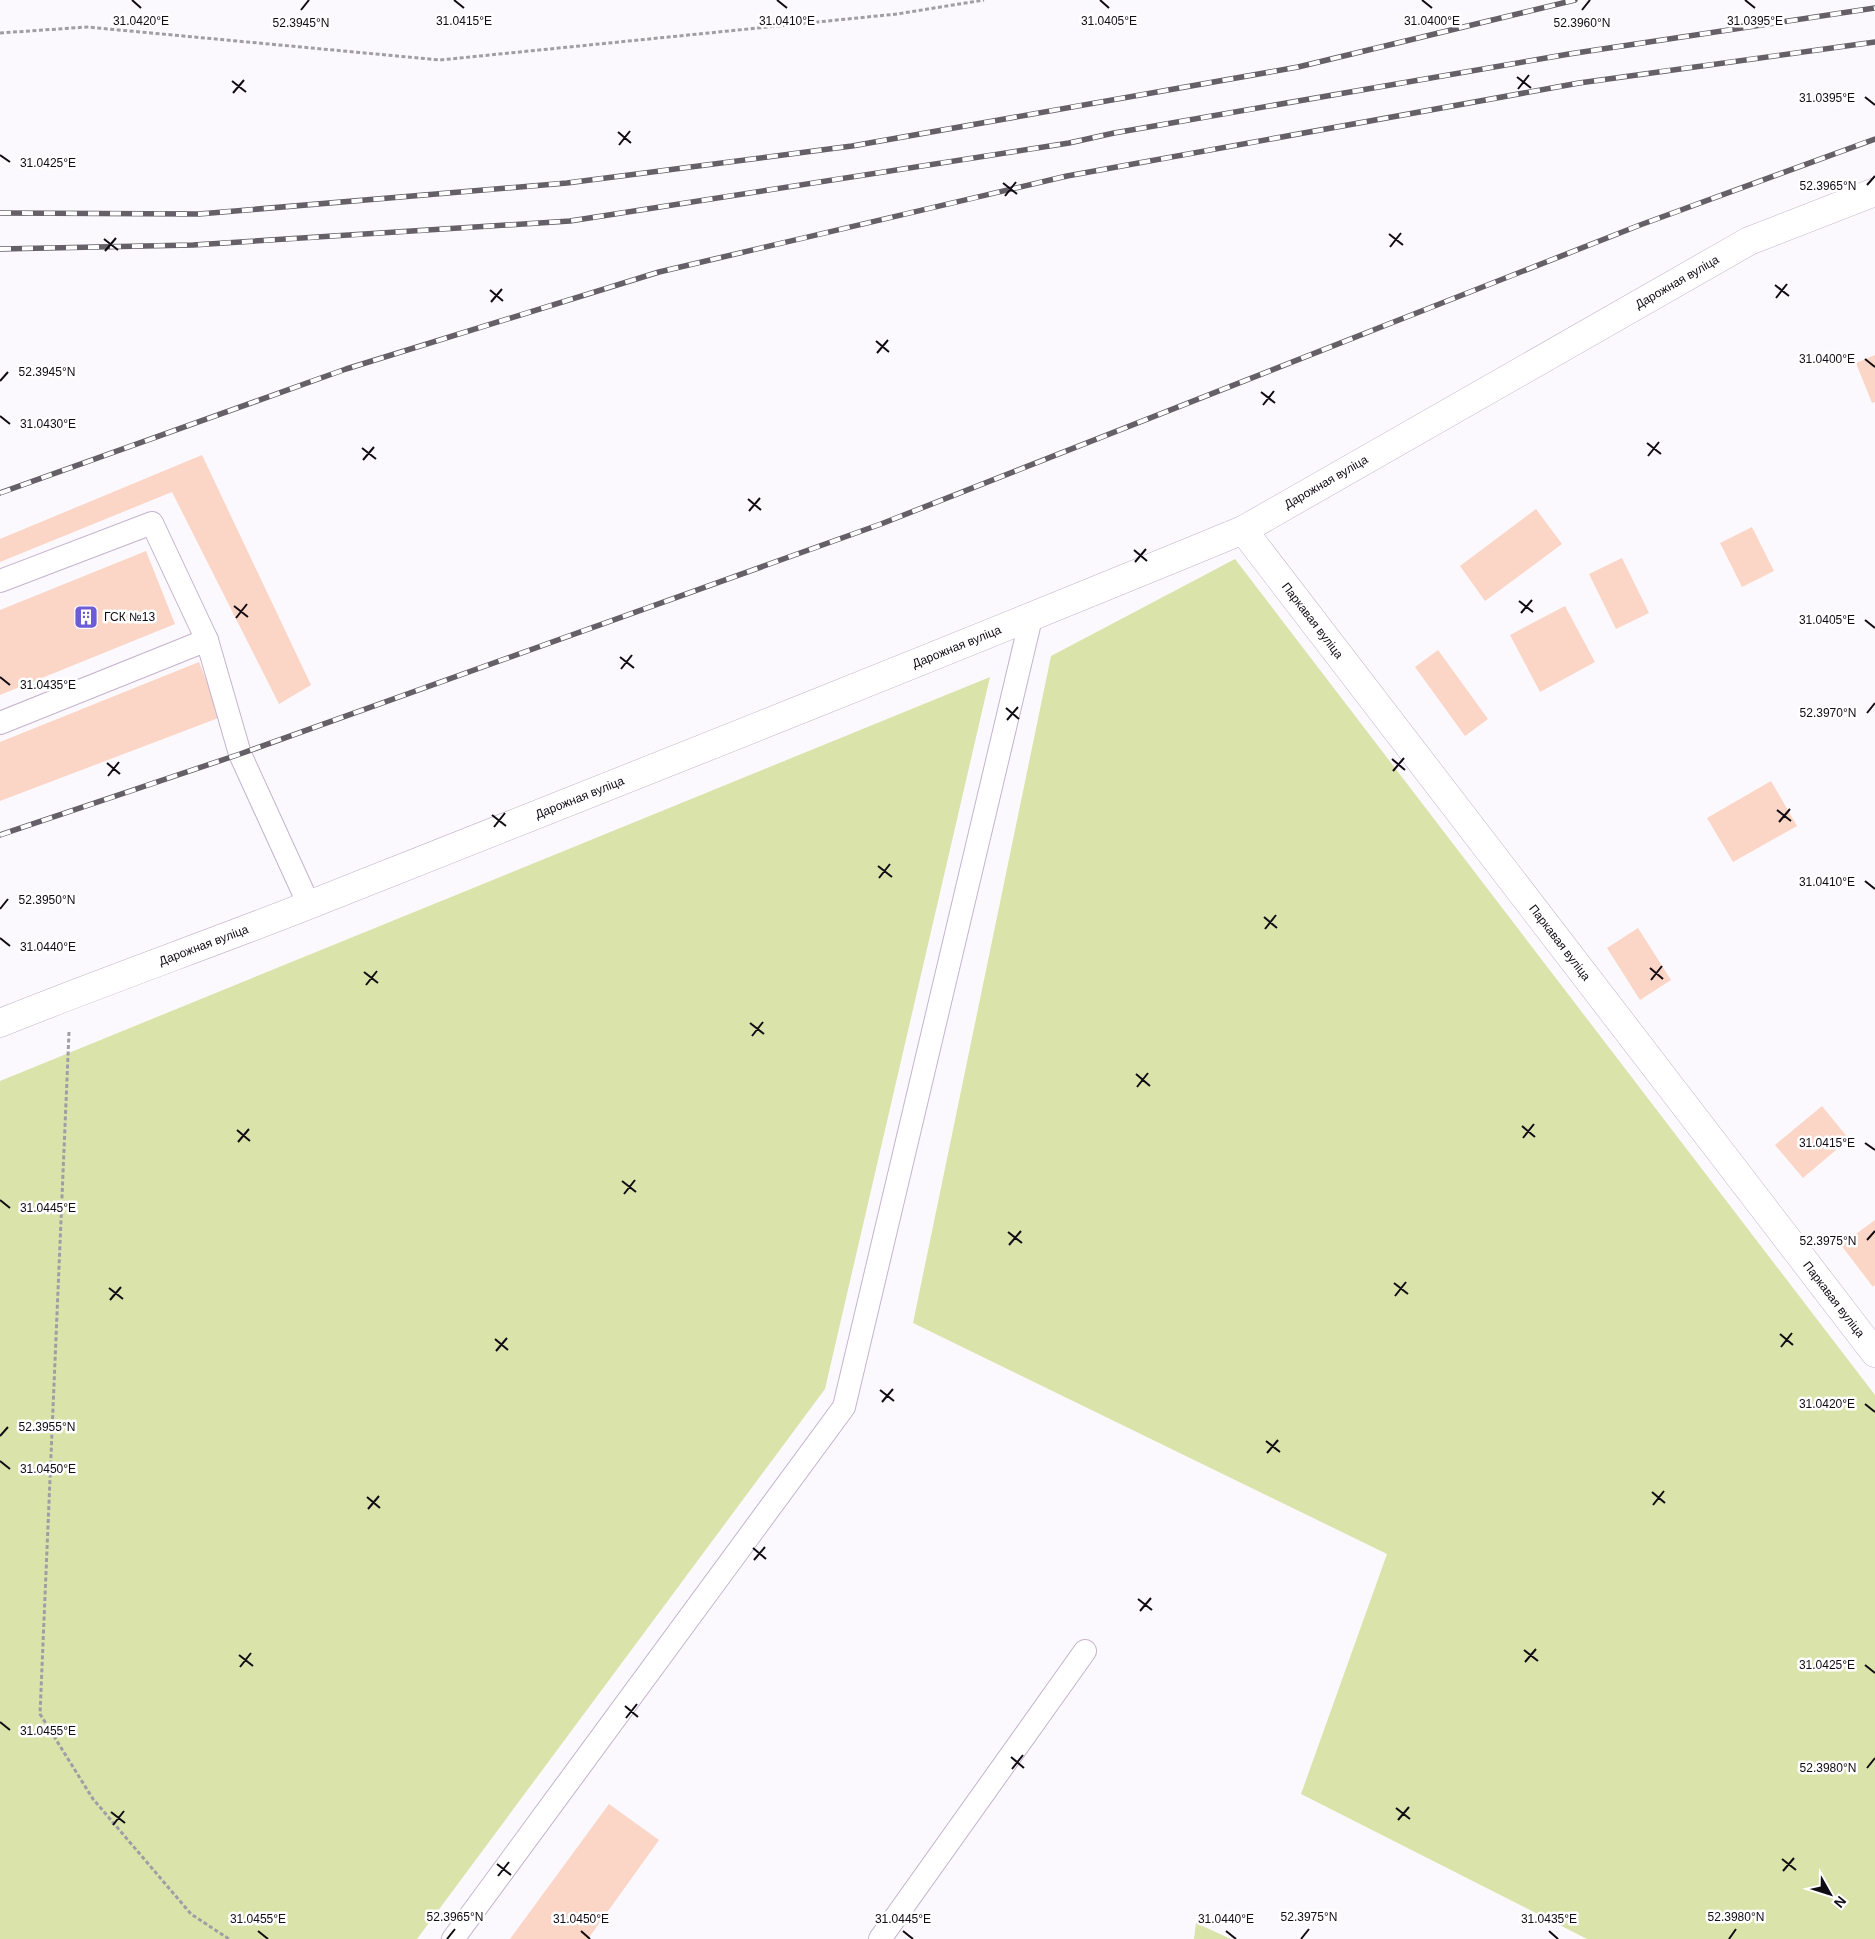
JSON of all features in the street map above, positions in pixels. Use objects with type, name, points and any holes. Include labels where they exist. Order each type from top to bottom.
[{"type":"street","name":"Дарожная вуліца","points":[[0,1023],[309,905],[1031,618],[1243,530],[1749,241],[1875,192]]},
{"type":"street","name":"Паркавая вуліца","points":[[1243,530],[1875,1354]]},
{"type":"lane","points":[[0,581],[152,523],[206,640],[240,754],[309,905]]},
{"type":"lane","points":[[453,1939],[844,1407],[1031,618]]},
{"type":"lane","points":[[0,724],[206,640]]},
{"type":"lane","points":[[880,1939],[1086,1651]]},
{"type":"path","points":[[0,33],[87,27],[440,60],[897,14],[984,0]]},
{"type":"path","points":[[71,995],[40,1714],[99,1806],[190,1914],[229,1939]]},
{"type":"green space","points":[[1235,559],[1875,1395],[1875,1939],[1587,1939],[1301,1794],[1387,1554],[913,1323],[1051,656]]},
{"type":"green space","points":[[990,677],[825,1389],[417,1939],[0,1939],[0,1081]]},
{"type":"green space","points":[[1196,1923],[1231,1939],[1194,1939]]},
{"type":"building","points":[[1875,355],[1875,402],[1872,403],[1856,363]]},
{"type":"building","points":[[202,455],[311,685],[279,704],[172,492],[0,562],[0,539]]},
{"type":"building","points":[[1536,509],[1562,544],[1485,601],[1460,566]]},
{"type":"building","points":[[1752,527],[1774,571],[1742,587],[1720,543]]},
{"type":"building","name":"ГСК №13","points":[[146,551],[175,624],[0,695],[0,610]]},
{"type":"building","points":[[1622,558],[1649,613],[1616,629],[1589,574]]},
{"type":"building","points":[[1565,606],[1595,662],[1540,692],[1510,635]]},
{"type":"building","points":[[1438,650],[1488,719],[1465,736],[1415,667]]},
{"type":"building","points":[[199,662],[221,717],[0,801],[0,742]]},
{"type":"building","points":[[1771,781],[1797,826],[1733,862],[1707,818]]},
{"type":"building","points":[[1638,928],[1671,980],[1640,1000],[1607,948]]},
{"type":"building","points":[[1822,1106],[1849,1139],[1803,1178],[1775,1145]]},
{"type":"building","points":[[1875,1220],[1875,1285],[1873,1287],[1841,1245]]},
{"type":"building","points":[[609,1804],[659,1840],[588,1939],[510,1939]]},
{"type":"railway","points":[[0,213],[199,214],[567,183],[852,146],[1298,67],[1575,0]]},
{"type":"railway","points":[[0,249],[193,245],[570,221],[1069,143],[1114,133],[1569,54],[1875,8]]},
{"type":"railway","points":[[0,493],[346,369],[659,272],[1067,176],[1579,83],[1875,42]]},
{"type":"railway","points":[[0,835],[240,754],[881,524],[1640,225],[1875,139]]},
{"type":"place","name":"ГСК №13","points":[[86,617]]}]
